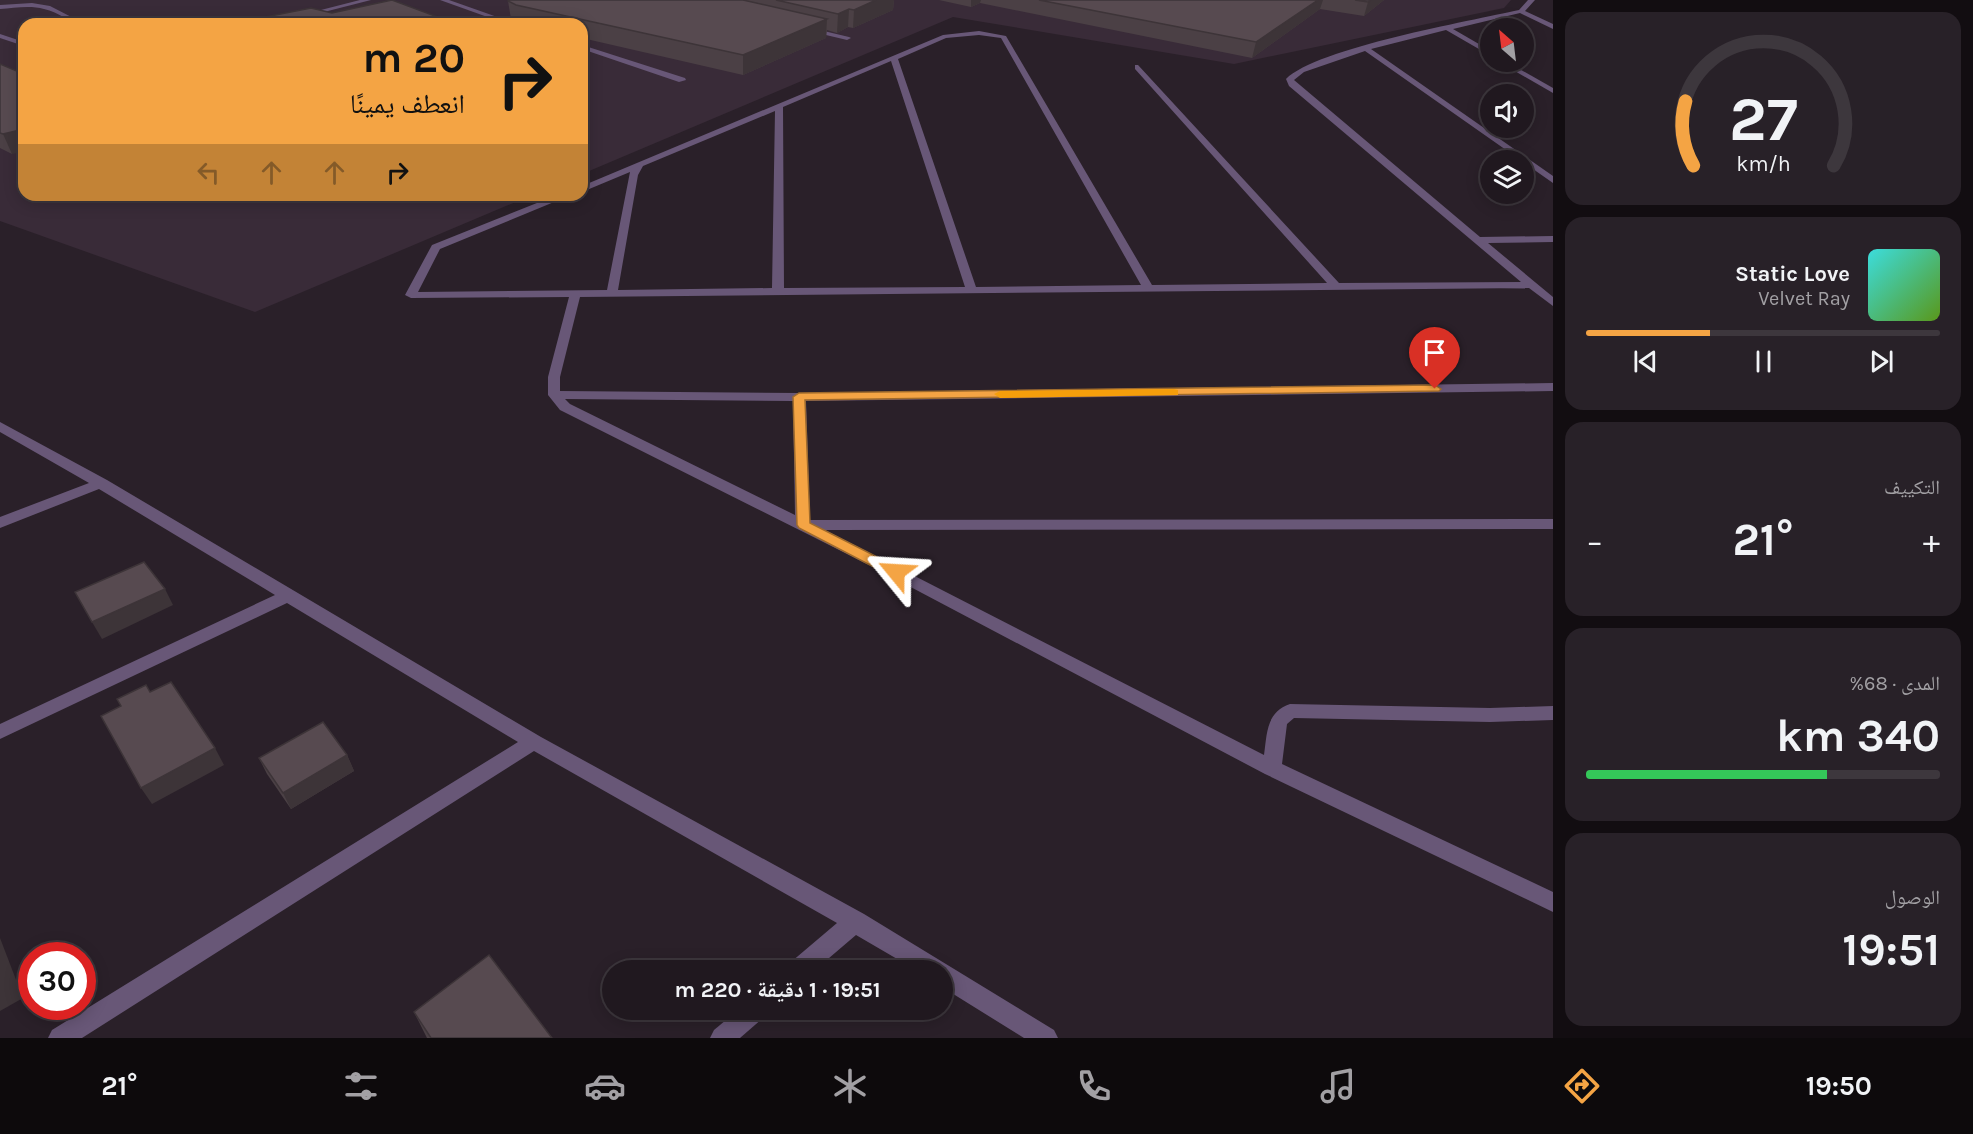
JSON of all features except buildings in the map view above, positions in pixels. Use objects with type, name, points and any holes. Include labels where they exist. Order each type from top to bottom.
[{"type":"street","points":[[294,18],[368,0]]},
{"type":"street","points":[[443,0],[495,18],[507,14]]},
{"type":"street","points":[[1532,0],[1521,11],[1311,65],[1296,72],[1290,79],[1292,84],[1553,303]]},
{"type":"street","points":[[0,7],[32,5],[48,8],[69,18]]},
{"type":"street","points":[[1521,11],[1553,27]]},
{"type":"street","points":[[802,28],[847,38]]},
{"type":"street","points":[[1448,29],[1480,48]]},
{"type":"street","points":[[588,187],[945,36],[979,33],[1004,36],[1148,288]]},
{"type":"street","points":[[0,36],[18,42]]},
{"type":"street","points":[[588,49],[682,80]]},
{"type":"street","points":[[1366,49],[1553,180]]},
{"type":"street","points":[[894,58],[971,289]]},
{"type":"street","points":[[1138,67],[1335,286]]},
{"type":"street","points":[[1520,72],[1553,91]]},
{"type":"street","points":[[778,290],[780,105]]},
{"type":"street","points":[[612,292],[633,175],[639,166]]},
{"type":"street","points":[[551,201],[436,247],[411,295],[1531,285]]},
{"type":"street","points":[[1478,240],[1553,238]]},
{"type":"street","points":[[576,292],[554,377],[554,395],[565,407],[803,525],[1272,768],[1553,902]]},
{"type":"street","points":[[554,395],[799,397],[1553,387]]},
{"type":"street","points":[[799,397],[803,525]]},
{"type":"street","points":[[0,426],[102,483],[533,742],[856,921],[920,960]]},
{"type":"street","points":[[0,523],[102,483]]},
{"type":"street","points":[[803,525],[1553,524]]},
{"type":"street","points":[[0,732],[289,595]]},
{"type":"street","points":[[1272,768],[1278,721],[1290,711],[1490,715],[1553,713]]},
{"type":"street","points":[[60,1038],[533,742]]},
{"type":"street","points":[[811,960],[856,921]]},
{"type":"street","points":[[953,981],[1046,1038]]},
{"type":"street","points":[[722,1038],[743,1020]]},
{"type":"shaded area","points":[[0,0],[1511,0],[1504,8],[1234,64],[953,17],[588,171],[588,18],[18,18],[18,201],[518,201],[255,312],[0,221]]},
{"type":"slow traffic","points":[[1000,394],[1174,392]]},
{"type":"route","points":[[896,572],[803,525],[799,397],[1435,389]]}]
